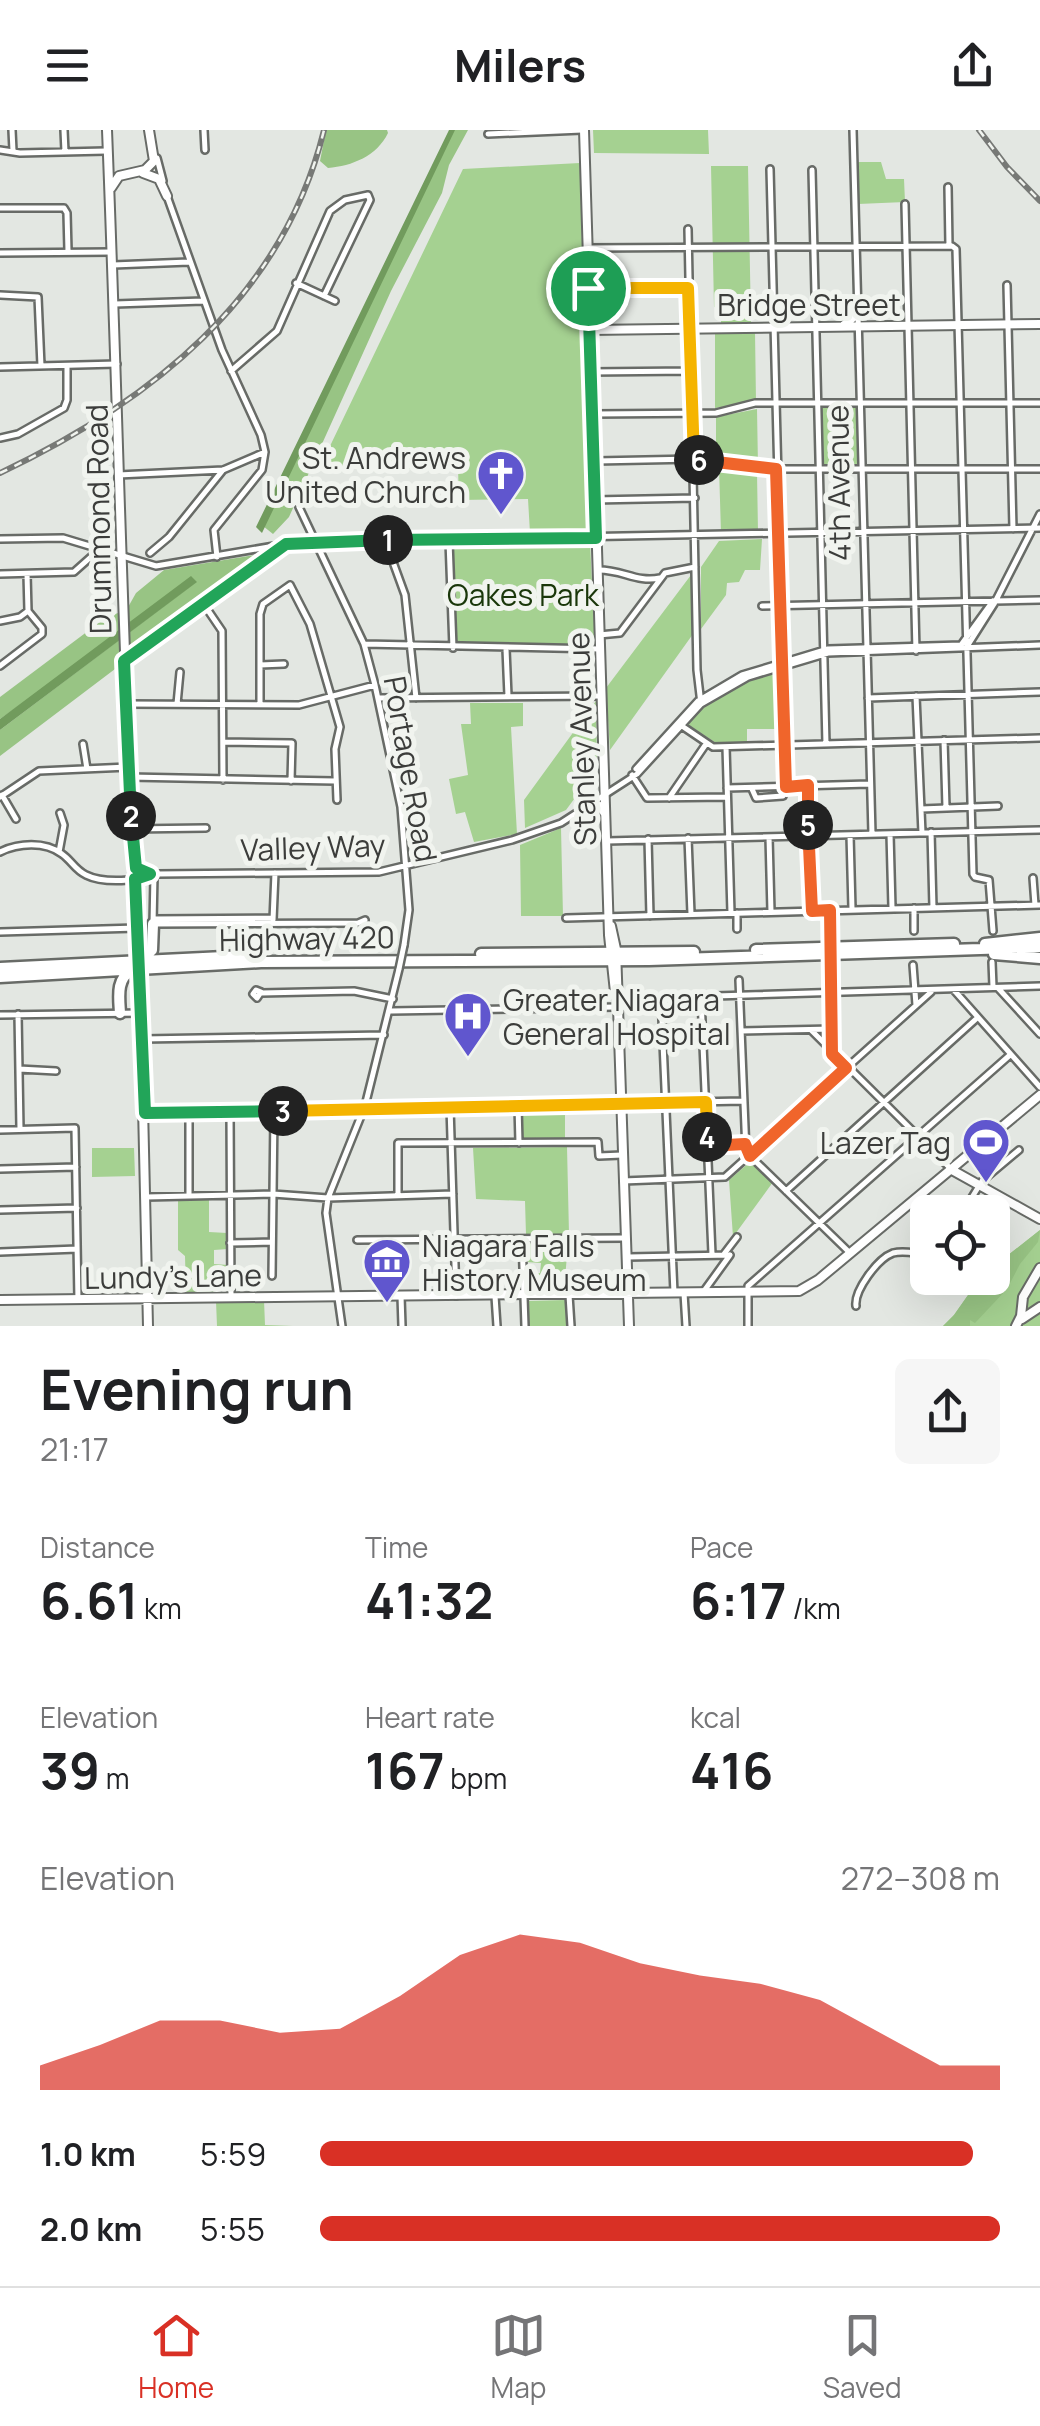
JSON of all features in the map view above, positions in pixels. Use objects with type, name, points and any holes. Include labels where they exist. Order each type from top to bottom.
[{"type":"highway","points":[[120,1013],[123,976],[152,950],[153,922]]},
{"type":"highway","points":[[153,941],[160,955],[178,958]]},
{"type":"highway","points":[[614,957],[1040,943]]},
{"type":"highway","points":[[948,951],[1040,943]]},
{"type":"highway","points":[[614,957],[746,950],[948,951],[1040,958]]},
{"type":"highway","name":"Highway 420","points":[[2,975],[178,958],[614,957]]},
{"type":"highway","name":"Highway 420","points":[[2,975],[139,963],[614,957]]},
{"type":"highway","points":[[82,970],[113,976],[119,992]]},
{"type":"main road","name":"Drummond Road","points":[[107,130],[131,829],[134,859],[146,876],[137,928],[148,1326]]},
{"type":"main road","points":[[110,192],[114,180],[152,165],[154,152],[149,130]]},
{"type":"main road","name":"Stanley Avenue","points":[[583,130],[606,818],[630,1326]]},
{"type":"main road","points":[[108,151],[115,165],[159,180],[167,196]]},
{"type":"main road","points":[[840,327],[849,323],[857,309]]},
{"type":"main road","name":"Bridge Street","points":[[589,330],[1008,326],[1040,322]]},
{"type":"main road","points":[[588,806],[602,807],[606,818]]},
{"type":"main road","points":[[134,859],[138,871],[146,876]]},
{"type":"main road","points":[[850,1253],[1040,1095]]},
{"type":"main road","points":[[952,1170],[1040,1219]]},
{"type":"main road","name":"Lundy's Lane","points":[[0,1302],[799,1291],[810,1287],[850,1253]]},
{"type":"main road","points":[[1018,1326],[1026,1290],[1040,1268]]},
{"type":"main road","points":[[1026,1290],[1025,1307],[1038,1310]]},
{"type":"main road","points":[[1018,1326],[1038,1310]]},
{"type":"street","points":[[12,130],[13,151]]},
{"type":"street","points":[[64,130],[65,152]]},
{"type":"street","points":[[204,130],[204,150]]},
{"type":"street","points":[[488,134],[583,130]]},
{"type":"street","name":"4th Avenue","points":[[853,130],[872,834]]},
{"type":"street","points":[[0,150],[108,151]]},
{"type":"street","points":[[154,152],[203,301],[266,452],[262,470],[214,530],[216,557]]},
{"type":"street","points":[[727,788],[752,788],[756,798],[778,798],[786,787],[770,170]]},
{"type":"street","points":[[812,170],[826,744]]},
{"type":"street","points":[[948,187],[949,246]]},
{"type":"street","points":[[231,371],[277,332],[330,211],[345,200],[368,195],[370,200],[324,296]]},
{"type":"street","points":[[905,204],[916,649]]},
{"type":"street","points":[[0,208],[64,208],[68,251]]},
{"type":"street","points":[[688,230],[700,702]]},
{"type":"street","points":[[587,248],[954,246],[970,807],[974,874],[989,880],[993,931]]},
{"type":"street","points":[[0,253],[112,252]]},
{"type":"street","points":[[113,265],[189,262]]},
{"type":"street","points":[[296,283],[335,301]]},
{"type":"street","points":[[1007,285],[1012,529]]},
{"type":"street","points":[[588,288],[688,288]]},
{"type":"street","points":[[0,295],[38,297],[41,366]]},
{"type":"street","points":[[115,304],[203,301]]},
{"type":"street","points":[[0,367],[117,364]]},
{"type":"street","points":[[0,438],[18,434],[64,408],[68,400],[67,366]]},
{"type":"street","points":[[590,372],[691,371]]},
{"type":"street","points":[[591,414],[716,413],[755,403],[1040,403]]},
{"type":"street","points":[[118,475],[223,470],[266,452]]},
{"type":"street","points":[[592,461],[694,459],[819,470],[1040,469]]},
{"type":"street","points":[[150,552],[168,538],[223,470]]},
{"type":"street","points":[[204,472],[212,485]]},
{"type":"street","points":[[594,500],[694,498]]},
{"type":"street","name":"Portage Road","points":[[300,507],[364,644],[401,807],[410,910],[391,1011],[364,1109],[328,1198]]},
{"type":"street","points":[[966,644],[977,634],[1039,516]]},
{"type":"street","points":[[0,539],[63,538],[156,566],[318,542],[1040,528]]},
{"type":"street","points":[[385,540],[405,595],[416,698]]},
{"type":"street","points":[[450,540],[453,648]]},
{"type":"street","points":[[124,657],[286,544]]},
{"type":"street","points":[[0,574],[74,572],[92,556]]},
{"type":"street","points":[[599,634],[620,633],[660,578],[671,570],[695,567]]},
{"type":"street","points":[[597,570],[618,570],[642,581],[660,578]]},
{"type":"street","points":[[0,666],[42,634],[42,628],[28,610],[26,574]]},
{"type":"street","points":[[642,581],[648,596]]},
{"type":"street","points":[[260,705],[260,614],[263,604],[290,586],[310,624],[340,727],[335,749],[337,800]]},
{"type":"street","points":[[762,606],[1040,600]]},
{"type":"street","points":[[203,602],[222,630],[223,780]]},
{"type":"street","points":[[0,620],[20,617],[28,610]]},
{"type":"street","points":[[364,644],[600,649]]},
{"type":"street","name":"Valley Way","points":[[59,852],[92,878],[379,872],[524,836],[560,823],[632,776],[678,723],[733,679],[824,652],[1040,644]]},
{"type":"street","points":[[506,649],[508,697]]},
{"type":"street","points":[[260,665],[284,664]]},
{"type":"street","points":[[177,704],[180,672]]},
{"type":"street","points":[[126,704],[300,705],[374,685]]},
{"type":"street","points":[[867,698],[1040,692]]},
{"type":"street","points":[[378,698],[602,696]]},
{"type":"street","points":[[916,696],[922,833]]},
{"type":"street","points":[[678,723],[706,744],[726,747],[1040,738]]},
{"type":"street","points":[[944,740],[946,808]]},
{"type":"street","points":[[222,742],[292,744],[291,781]]},
{"type":"street","points":[[83,744],[87,768]]},
{"type":"street","points":[[669,798],[706,744]]},
{"type":"street","points":[[726,747],[728,838],[737,928]]},
{"type":"street","points":[[16,819],[1,796],[39,771],[128,767]]},
{"type":"street","points":[[632,776],[644,796],[727,797]]},
{"type":"street","points":[[129,777],[335,781]]},
{"type":"street","points":[[786,787],[870,784]]},
{"type":"street","points":[[808,785],[812,911]]},
{"type":"street","points":[[921,809],[998,806]]},
{"type":"street","points":[[0,852],[31,846],[59,852],[64,825],[60,813]]},
{"type":"street","points":[[131,829],[206,828]]},
{"type":"street","points":[[607,841],[1040,830]]},
{"type":"street","points":[[931,832],[933,908]]},
{"type":"street","points":[[890,834],[892,908]]},
{"type":"street","points":[[850,835],[852,909]]},
{"type":"street","points":[[768,837],[771,912]]},
{"type":"street","points":[[688,838],[691,914]]},
{"type":"street","points":[[648,839],[650,916]]},
{"type":"street","points":[[273,920],[275,873]]},
{"type":"street","points":[[146,876],[154,892],[153,922],[365,920]]},
{"type":"street","points":[[566,918],[611,922],[691,914],[1037,905],[1033,878]]},
{"type":"street","points":[[914,908],[914,931]]},
{"type":"street","points":[[830,910],[832,1054]]},
{"type":"street","points":[[0,932],[137,928]]},
{"type":"street","points":[[992,962],[995,987],[1040,1034]]},
{"type":"street","points":[[913,965],[916,1005]]},
{"type":"street","points":[[739,980],[745,1144],[750,1156],[850,1253]]},
{"type":"street","points":[[391,1011],[661,997],[1040,986]]},
{"type":"street","points":[[952,989],[1040,1088]]},
{"type":"street","points":[[623,1181],[724,1177],[933,990]]},
{"type":"street","points":[[261,993],[354,991],[393,999]]},
{"type":"street","points":[[702,996],[712,1254]]},
{"type":"street","points":[[661,997],[672,1256],[686,1326]]},
{"type":"street","points":[[0,1015],[142,1013]]},
{"type":"street","points":[[18,1014],[20,1129]]},
{"type":"street","points":[[786,1191],[976,1019]]},
{"type":"street","points":[[741,1032],[833,1029]]},
{"type":"street","points":[[811,1030],[952,1170]]},
{"type":"street","points":[[143,1039],[384,1035]]},
{"type":"street","points":[[748,1326],[747,1292],[756,1278],[1010,1056]]},
{"type":"street","points":[[19,1069],[56,1070]]},
{"type":"street","points":[[145,1113],[744,1101]]},
{"type":"street","points":[[518,1106],[519,1143]]},
{"type":"street","points":[[450,1107],[456,1296]]},
{"type":"street","points":[[189,1112],[189,1196]]},
{"type":"street","points":[[230,1112],[231,1296]]},
{"type":"street","points":[[272,1276],[274,1112]]},
{"type":"street","points":[[0,1130],[75,1128],[78,1300]]},
{"type":"street","points":[[398,1195],[398,1143],[598,1142],[598,1156],[622,1155]]},
{"type":"street","points":[[707,1146],[745,1144]]},
{"type":"street","points":[[973,1195],[1019,1150]]},
{"type":"street","points":[[0,1169],[76,1167]]},
{"type":"street","points":[[146,1197],[453,1194]]},
{"type":"street","points":[[328,1198],[325,1221],[342,1326]]},
{"type":"street","points":[[0,1210],[77,1208]]},
{"type":"street","points":[[702,1293],[737,1237]]},
{"type":"street","points":[[522,1238],[525,1326]]},
{"type":"street","points":[[358,1240],[625,1238]]},
{"type":"street","points":[[230,1243],[272,1242]]},
{"type":"street","points":[[0,1252],[78,1249]]},
{"type":"street","points":[[856,1306],[856,1297],[885,1257],[910,1253]]},
{"type":"street","points":[[626,1257],[727,1254]]},
{"type":"street","points":[[569,1294],[571,1326]]},
{"type":"street","points":[[401,1296],[402,1326]]},
{"type":"street","points":[[496,1296],[497,1326]]},
{"type":"green space","points":[[593,130],[708,130],[709,154],[594,153]]},
{"type":"green space","points":[[857,162],[881,162],[886,179],[904,179],[905,202],[858,204]]},
{"type":"green space","points":[[580,163],[589,531],[530,533],[528,499],[459,500],[458,468],[378,469],[377,458],[354,458],[354,468],[319,469],[463,169]]},
{"type":"green space","points":[[711,166],[748,166],[751,323],[721,324],[721,309],[714,307]]},
{"type":"green space","points":[[755,332],[756,402],[715,408],[715,333]]},
{"type":"green space","points":[[857,407],[858,468],[822,469],[821,408]]},
{"type":"green space","points":[[757,409],[758,467],[716,461],[716,417]]},
{"type":"green space","points":[[719,467],[757,473],[758,532],[721,533]]},
{"type":"green space","points":[[762,539],[760,570],[745,570],[739,582],[727,583],[726,595],[701,629],[701,567],[719,541]]},
{"type":"green space","name":"Oakes Park","points":[[452,541],[590,543],[595,641],[590,646],[463,647],[457,643]]},
{"type":"green space","points":[[691,575],[693,634],[610,750],[606,688]]},
{"type":"green space","points":[[779,672],[781,729],[747,729],[747,742],[716,743],[687,724],[729,690]]},
{"type":"green space","points":[[596,701],[597,768],[566,810],[525,828],[524,800]]},
{"type":"green space","points":[[470,703],[523,703],[523,726],[511,727],[517,834],[474,842],[465,812],[456,814],[449,779],[468,775],[461,724],[471,724]]},
{"type":"green space","points":[[561,828],[563,916],[521,916],[520,845]]},
{"type":"green space","points":[[565,1109],[565,1139],[522,1140],[522,1110]]},
{"type":"green space","points":[[567,1147],[569,1234],[526,1235],[525,1201],[476,1199],[473,1148]]},
{"type":"green space","points":[[92,1148],[134,1148],[135,1176],[92,1177]]},
{"type":"green space","points":[[751,1161],[773,1182],[733,1237],[729,1180]]},
{"type":"green space","points":[[178,1198],[209,1198],[209,1232],[227,1233],[228,1249],[214,1250],[214,1264],[228,1265],[228,1277],[216,1278],[216,1292],[186,1292],[185,1256],[178,1250]]},
{"type":"green space","points":[[1040,1230],[1040,1326],[943,1326],[968,1295],[1010,1295],[1010,1254]]},
{"type":"green space","points":[[526,1243],[568,1243],[564,1291],[528,1292],[528,1273],[540,1273],[541,1263],[526,1262]]},
{"type":"green space","points":[[264,1300],[265,1325],[293,1326],[217,1326],[216,1301]]},
{"type":"green space","points":[[566,1300],[568,1326],[528,1326],[527,1301]]},
{"type":"shaded area","points":[[326,130],[388,133],[363,158],[328,168],[320,161]]},
{"type":"shaded area","points":[[449,130],[455,130],[262,533],[256,527]]},
{"type":"shaded area","points":[[454,130],[468,130],[449,165],[442,193],[391,291],[289,517],[273,534],[263,526]]},
{"type":"shaded area","points":[[267,553],[196,600],[156,633],[152,641],[0,756],[0,730],[196,582],[0,719],[0,697],[104,619],[127,609],[136,593],[164,570]]},
{"type":"shaded area","points":[[191,576],[197,582],[0,730],[0,719]]},
{"type":"shaded area","points":[[1040,1230],[1038,1242],[1010,1283],[1010,1254]]},
{"type":"shaded area","points":[[968,1295],[1001,1295],[975,1323],[970,1320],[970,1326],[943,1326]]},
{"type":"railway","points":[[0,473],[108,413],[158,378],[203,338],[243,294],[277,244],[304,190],[324,130]]},
{"type":"railway","points":[[979,130],[1040,201]]},
{"type":"place","name":"St. Andrews United Church","points":[[501,516]]},
{"type":"place","name":"Greater Niagara General Hospital","points":[[468,1058]]},
{"type":"place","name":"Lazer Tag","points":[[986,1184]]},
{"type":"place","name":"Niagara Falls History Museum","points":[[387,1304]]},
{"type":"route","points":[[588,288],[688,288],[694,459],[776,469],[786,787],[808,785],[812,911],[830,910],[832,1054],[846,1068],[750,1156],[745,1144],[707,1146],[706,1102],[145,1113],[135,879],[150,874],[138,871],[134,859],[124,661],[286,544],[596,538],[588,288]]}]
